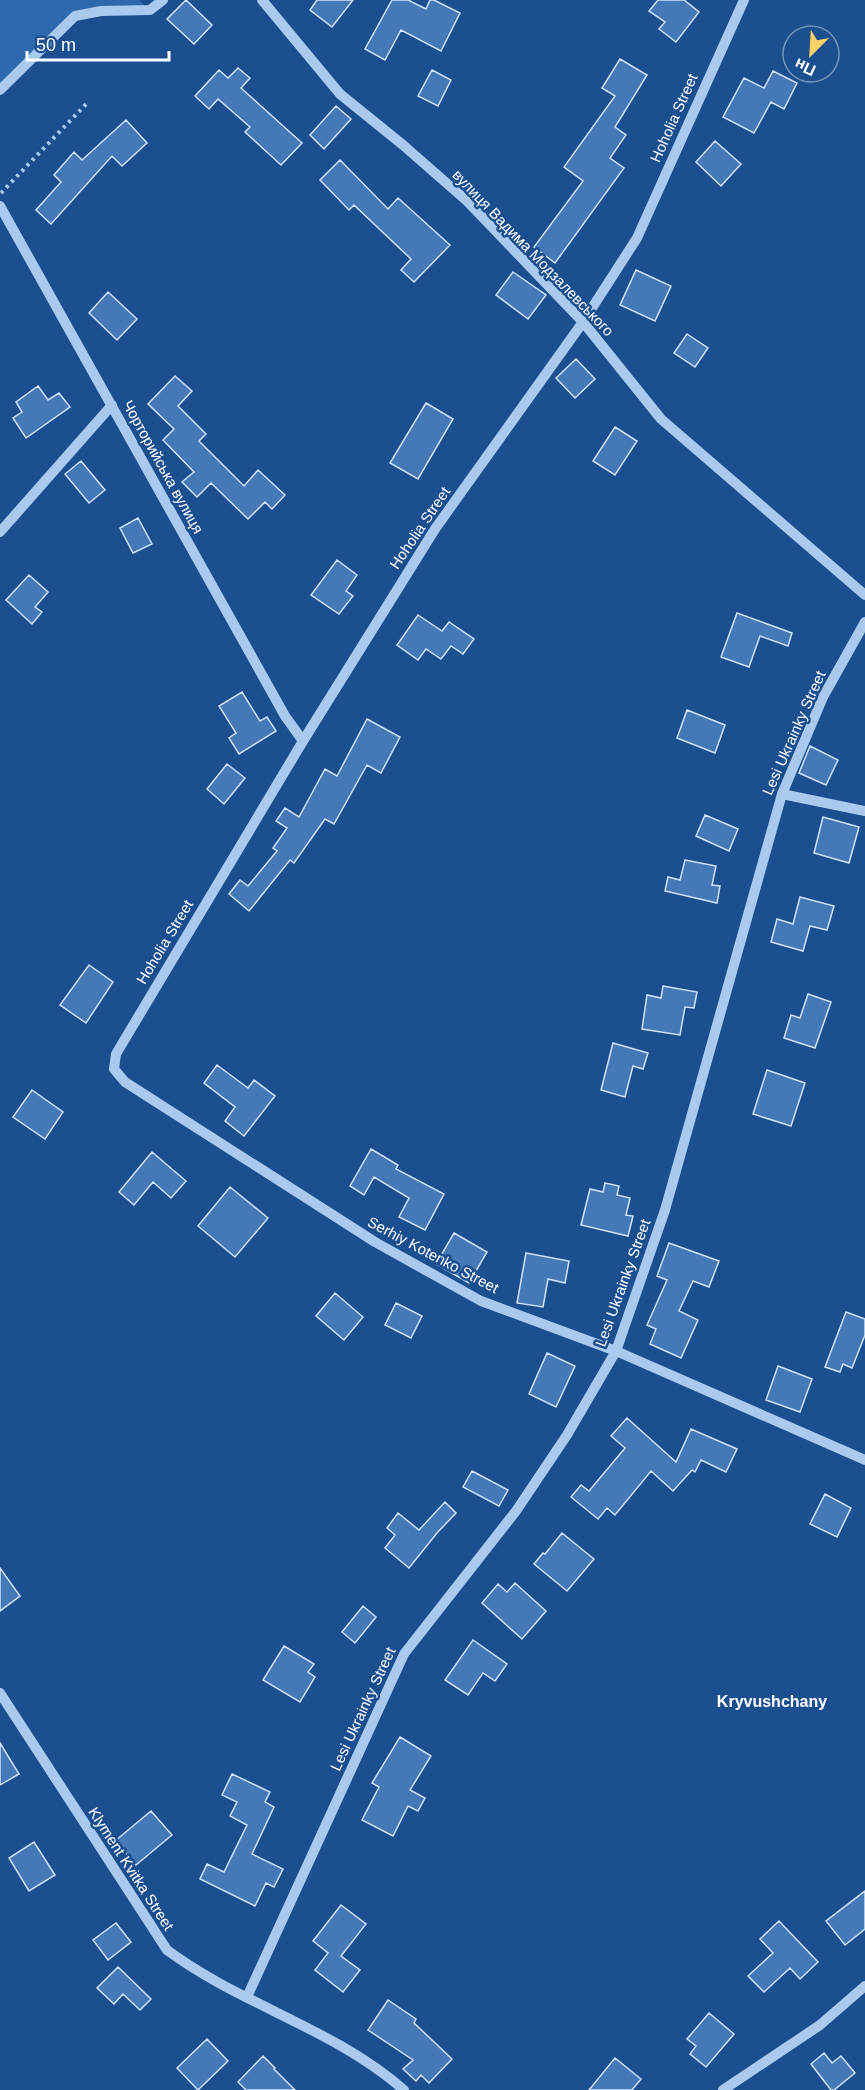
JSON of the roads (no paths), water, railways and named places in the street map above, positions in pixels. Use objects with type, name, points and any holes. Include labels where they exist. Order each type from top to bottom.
[{"type":"street","points":[[0,90],[75,16],[101,11],[150,10],[163,0]]},
{"type":"street","name":"вулиця Вадима Модзалевського","points":[[262,0],[340,94],[467,201],[583,322],[661,418],[865,596]]},
{"type":"street","name":"Hoholia Street","points":[[114,1069],[116,1054],[303,741],[435,529],[583,322],[637,238],[744,0]]},
{"type":"street","name":"Чорторийська вулиця","points":[[0,206],[285,716],[303,741]]},
{"type":"street","points":[[0,532],[112,405]]},
{"type":"street","name":"Lesi Ukrainky Street","points":[[247,1996],[404,1654],[516,1511],[567,1435],[616,1351],[668,1199],[782,794],[823,697],[865,622]]},
{"type":"street","points":[[782,794],[865,811]]},
{"type":"street","name":"Serhiy Kotenko Street","points":[[114,1069],[125,1082],[375,1242],[482,1301],[616,1351],[865,1460]]},
{"type":"street","name":"Klyment Kvitka Street","points":[[0,1693],[167,1950],[195,1971],[354,2052],[386,2074],[404,2090]]},
{"type":"street","points":[[723,2090],[820,2025],[865,1986]]},
{"type":"district","name":"Kryvushchany","points":[[772,1701]]}]
